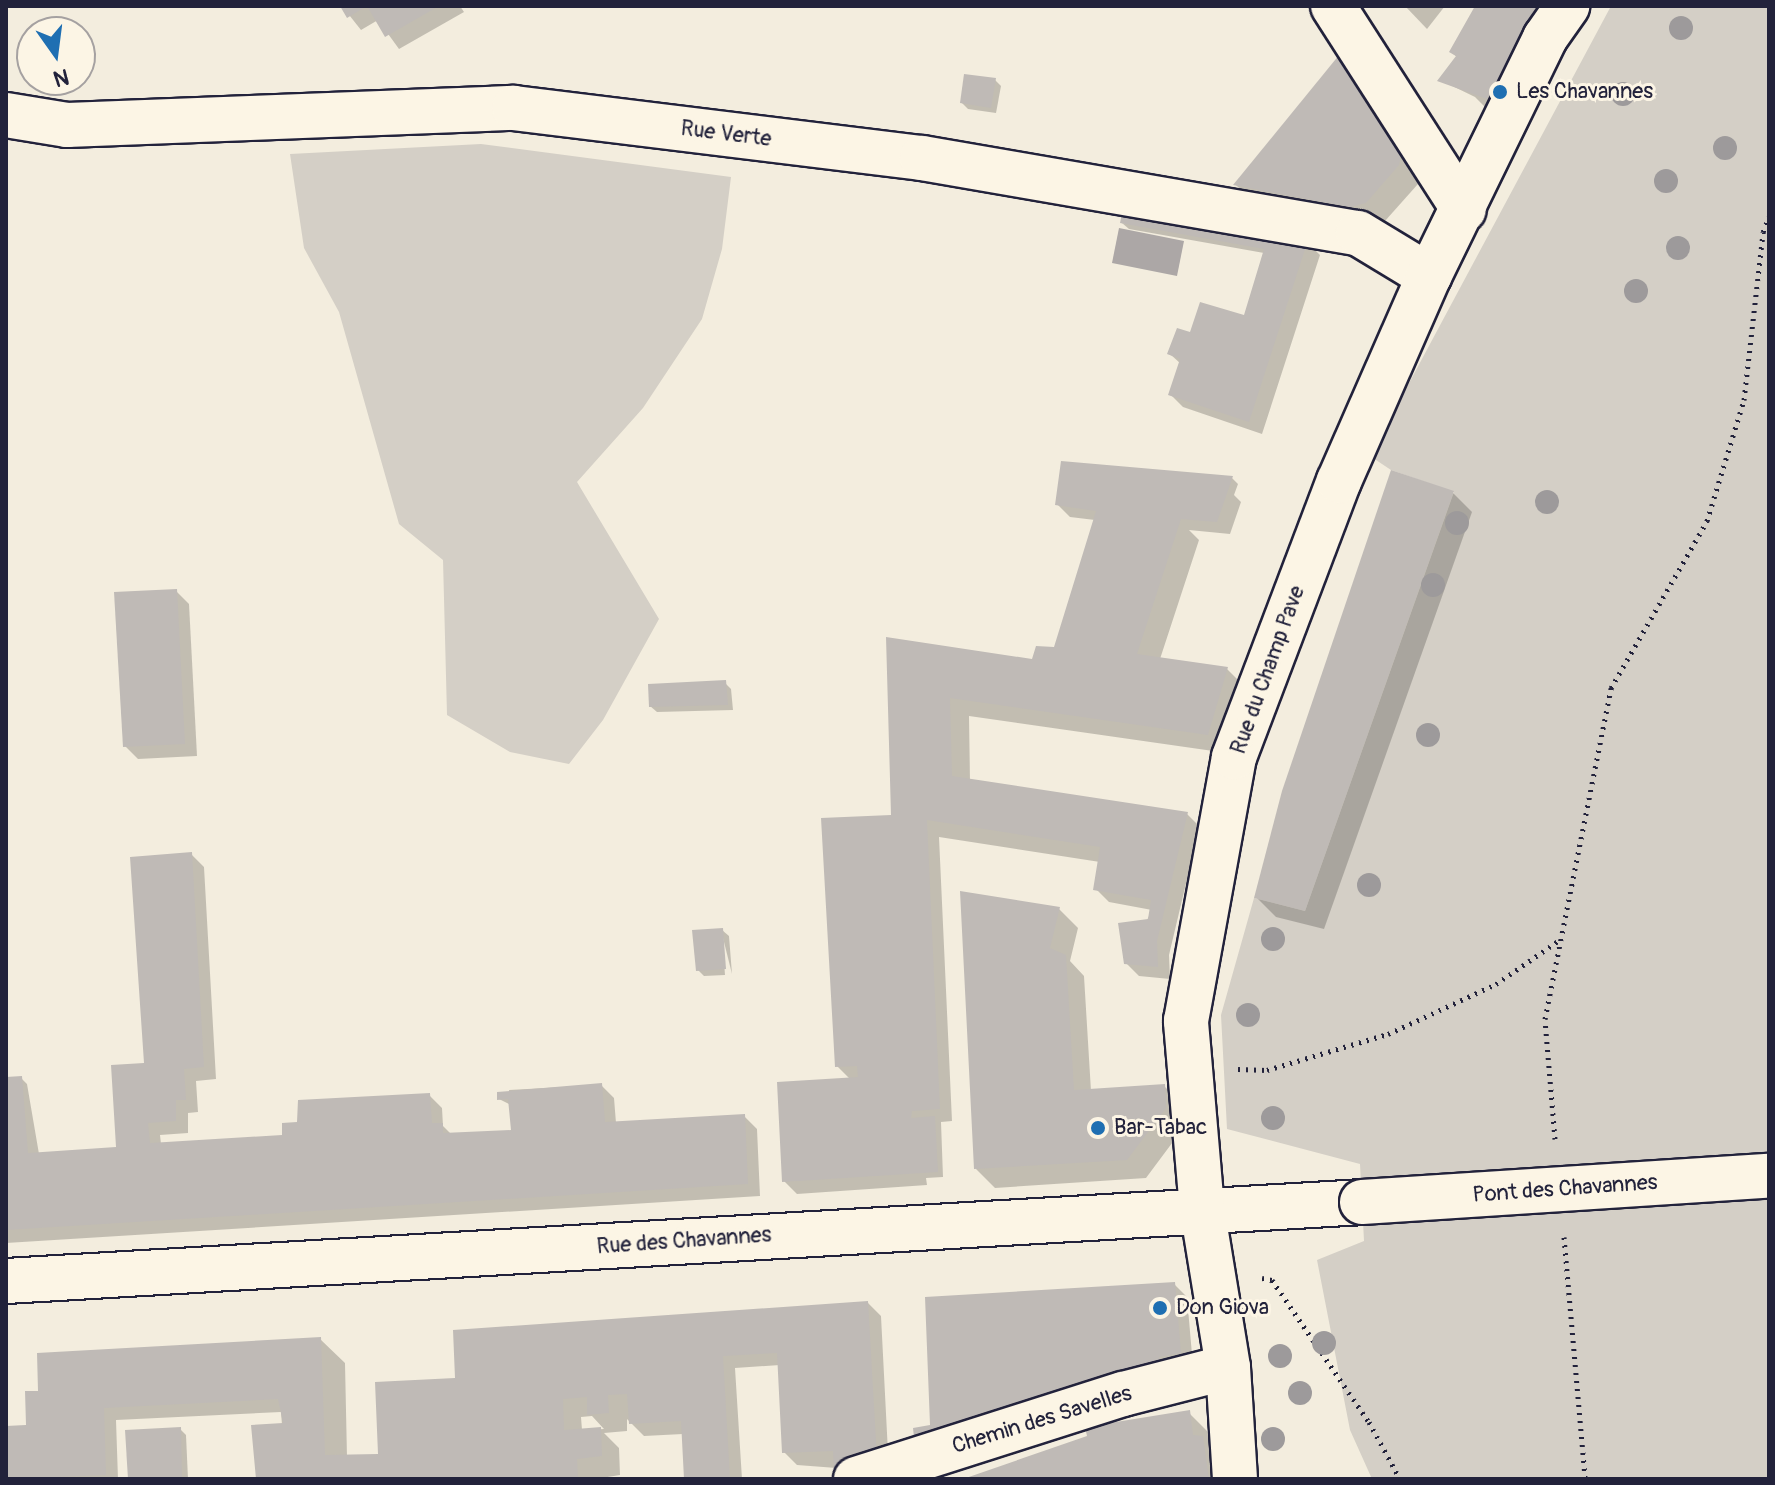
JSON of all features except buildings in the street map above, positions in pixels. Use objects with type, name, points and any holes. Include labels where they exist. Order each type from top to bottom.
[{"type":"street","points":[[1333,6],[1464,210]]},
{"type":"street","name":"Rue du Champ Pave","points":[[1235,1479],[1228,1367],[1202,1209],[1186,1021],[1234,757],[1339,481],[1429,276],[1464,210],[1482,163],[1567,6]]},
{"type":"street","name":"Rue Verte","points":[[6,115],[67,125],[514,108],[922,158],[1358,233],[1429,276]]},
{"type":"street","name":"Pont des Chavannes","points":[[1362,1202],[1769,1176]]},
{"type":"street","name":"Rue des Chavannes","points":[[6,1281],[1362,1202]]},
{"type":"street","name":"Chemin des Savelles","points":[[856,1479],[1123,1394],[1228,1367]]},
{"type":"path","points":[[1556,1146],[1545,1019],[1558,941],[1611,688],[1707,521],[1744,400],[1763,232],[1769,217]]},
{"type":"path","points":[[1189,1068],[1267,1070],[1388,1034],[1496,984],[1558,941]]},
{"type":"path","points":[[1563,1225],[1585,1479]]},
{"type":"path","points":[[1214,1269],[1272,1280],[1369,1422],[1400,1479]]},
{"type":"shaded area","points":[[1611,6],[1769,6],[1769,1479],[1372,1479],[1350,1430],[1317,1260],[1364,1241],[1360,1164],[1227,1129],[1221,1015],[1254,898],[1305,911],[1454,492],[1391,470],[1370,456]]},
{"type":"shaded area","points":[[481,144],[731,177],[722,249],[702,319],[643,408],[577,482],[659,619],[603,720],[569,764],[510,752],[447,715],[443,560],[399,524],[339,312],[304,248],[290,154]]},
{"type":"shaded area","points":[[1119,228],[1184,241],[1177,276],[1112,263]]},
{"type":"place","name":"Les Chavannes","points":[[1500,92]]},
{"type":"place","name":"Bar-Tabac","points":[[1098,1128]]},
{"type":"place","name":"Don Giova","points":[[1160,1308]]}]
